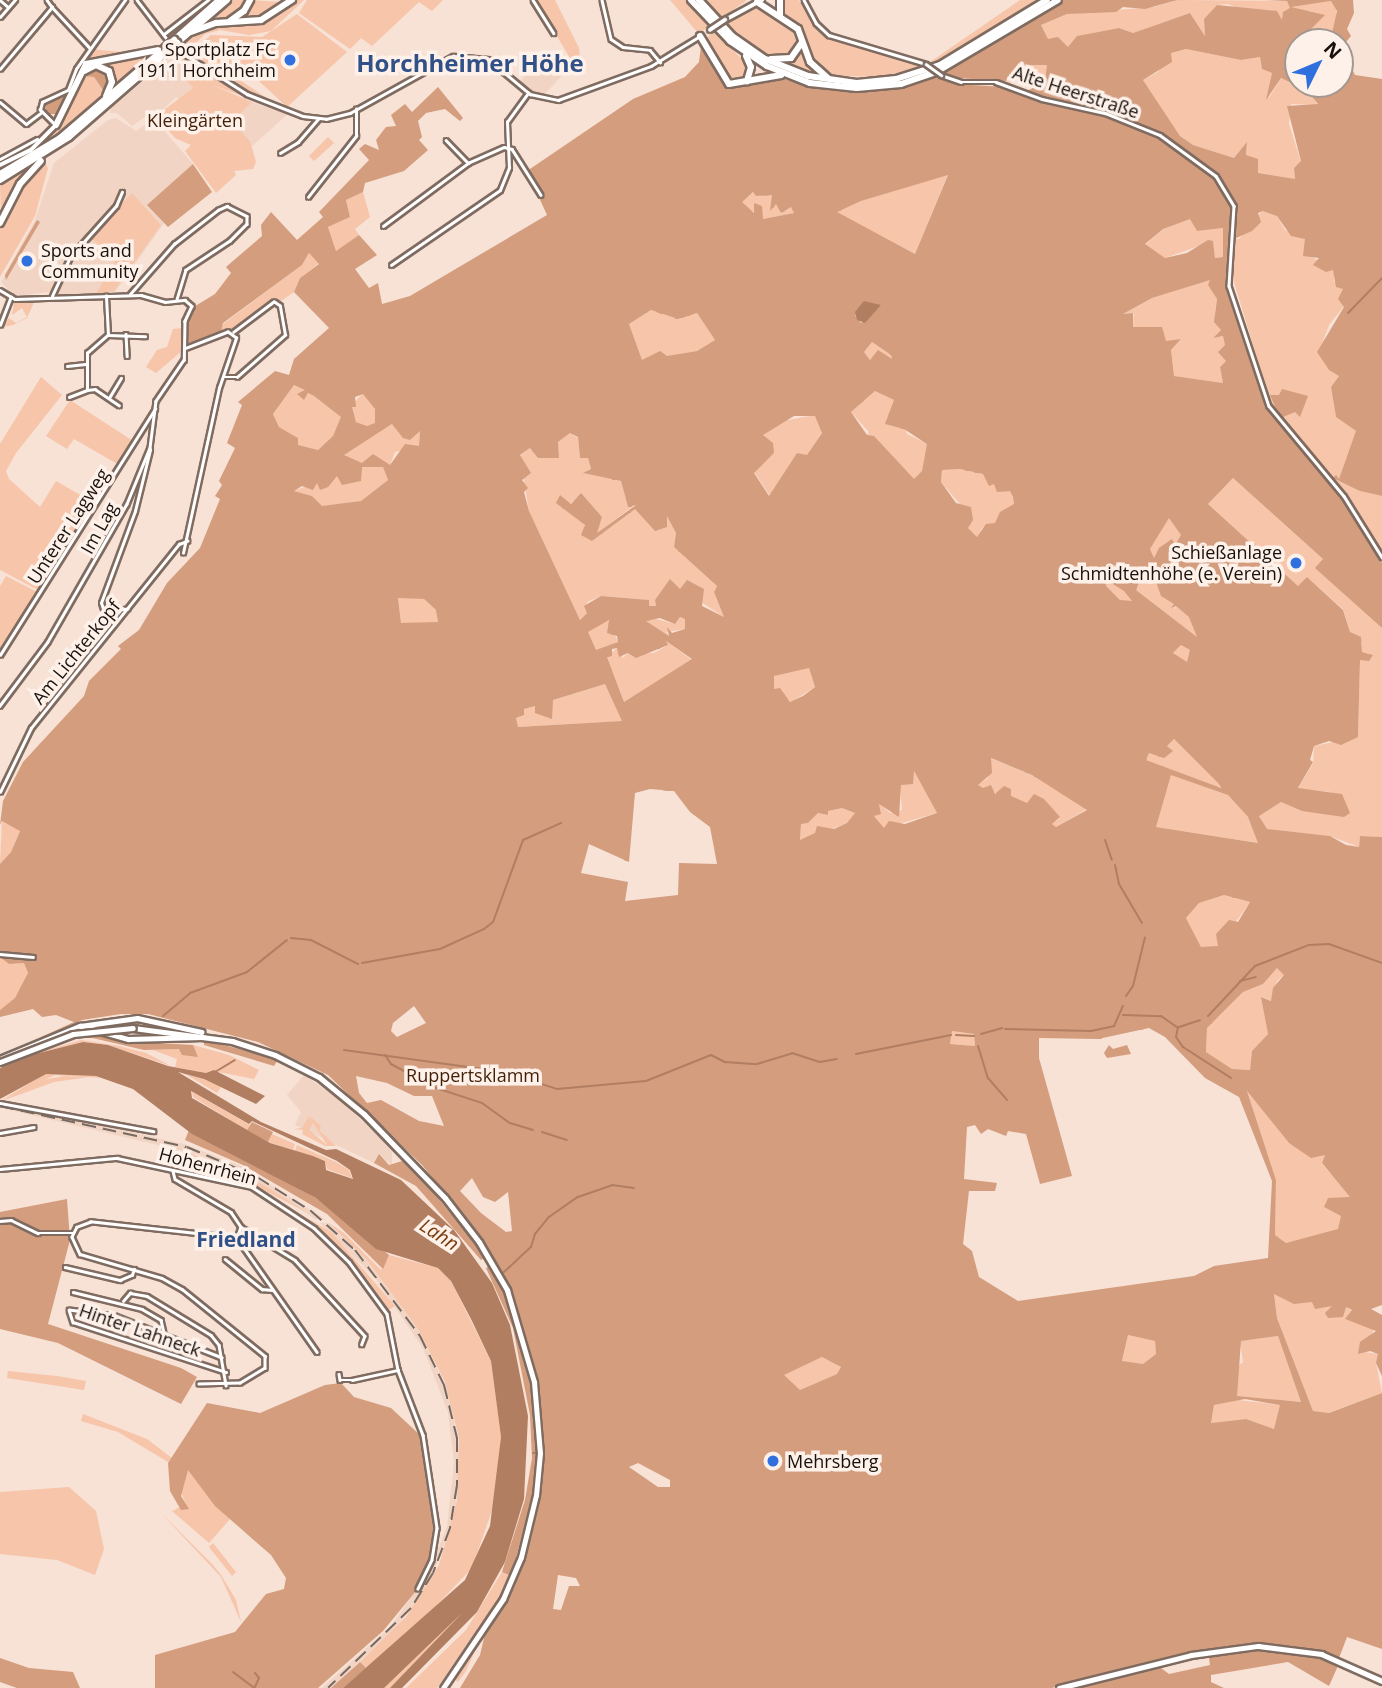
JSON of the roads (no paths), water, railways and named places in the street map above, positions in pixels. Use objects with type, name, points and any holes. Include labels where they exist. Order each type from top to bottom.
[{"type":"highway","points":[[174,43],[219,0]]},
{"type":"highway","points":[[0,174],[45,148],[167,48],[191,32],[227,0]]},
{"type":"highway","points":[[228,22],[243,13],[250,0]]},
{"type":"highway","points":[[191,32],[228,22],[261,20],[292,0]]},
{"type":"highway","points":[[691,0],[740,49],[751,67],[746,83]]},
{"type":"highway","points":[[699,0],[732,36],[764,58],[833,81],[884,81],[928,70],[1047,0]]},
{"type":"highway","points":[[780,0],[780,16]]},
{"type":"highway","points":[[701,36],[724,80],[734,86],[763,76],[786,75],[851,88],[915,80],[963,59],[1058,0]]},
{"type":"highway","points":[[758,1],[797,29],[812,65],[833,81]]},
{"type":"highway","points":[[764,58],[791,58],[802,40]]},
{"type":"highway","points":[[55,125],[80,74],[97,58],[139,57],[167,48]]},
{"type":"highway","points":[[0,223],[23,180],[54,148],[167,48]]},
{"type":"highway","points":[[740,49],[786,75]]},
{"type":"highway","points":[[80,74],[96,65],[109,71],[112,82],[104,101]]},
{"type":"highway","points":[[0,180],[54,148]]},
{"type":"main road","points":[[80,1026],[117,1018],[150,1019],[298,1065],[364,1114],[469,1227],[498,1273],[517,1315],[534,1382],[540,1431],[533,1516],[503,1599],[443,1688]]},
{"type":"main road","points":[[80,1026],[128,1038],[210,1036]]},
{"type":"main road","points":[[0,1060],[73,1034],[133,1028],[210,1036]]},
{"type":"main road","points":[[1059,1688],[1191,1655],[1258,1646],[1321,1654],[1382,1681]]},
{"type":"street","points":[[0,0],[8,8]]},
{"type":"street","points":[[0,17],[15,0]]},
{"type":"street","points":[[47,0],[90,48]]},
{"type":"street","points":[[0,102],[26,124],[42,112],[43,100],[66,92],[90,48],[125,0]]},
{"type":"street","points":[[137,0],[174,43],[234,87],[318,119],[342,117],[434,63],[460,54],[491,61],[528,93],[558,100],[586,93],[660,62],[758,1]]},
{"type":"street","points":[[164,34],[208,0]]},
{"type":"street","points":[[533,0],[554,33]]},
{"type":"street","points":[[602,0],[612,41],[625,48],[649,50],[660,62]]},
{"type":"street","name":"Alte Heerstraße","points":[[804,0],[813,20],[829,35],[926,64],[941,75],[958,82],[1000,82],[1042,99],[1105,113],[1160,135],[1216,176],[1234,206],[1229,286],[1269,405],[1344,496],[1382,557]]},
{"type":"street","points":[[0,69],[52,7]]},
{"type":"street","points":[[391,265],[498,192],[508,172],[509,119],[528,93]]},
{"type":"street","points":[[308,197],[356,135],[356,109]]},
{"type":"street","points":[[0,159],[9,159],[35,147],[55,125],[42,112]]},
{"type":"street","points":[[280,153],[298,142],[318,119]]},
{"type":"street","points":[[0,165],[37,139]]},
{"type":"street","points":[[446,140],[468,163]]},
{"type":"street","points":[[383,226],[468,163],[507,146]]},
{"type":"street","points":[[507,146],[541,195]]},
{"type":"street","points":[[52,296],[70,257],[116,206],[122,192]]},
{"type":"street","points":[[130,294],[174,244],[218,210],[229,206],[247,216],[247,224],[206,260],[198,259],[186,270],[177,301]]},
{"type":"street","points":[[0,290],[11,297],[52,296],[76,300],[130,294],[177,301],[192,306],[185,321],[187,348],[234,332],[274,302],[287,327],[285,335],[237,377],[223,377]]},
{"type":"street","points":[[106,296],[107,335]]},
{"type":"street","points":[[0,325],[11,297]]},
{"type":"street","points":[[183,553],[223,377],[236,342],[234,332]]},
{"type":"street","points":[[126,334],[127,356]]},
{"type":"street","points":[[87,390],[85,364],[95,342],[107,335],[145,337]]},
{"type":"street","name":"Im Lag","points":[[0,706],[48,642],[127,504],[150,448],[155,409],[187,348]]},
{"type":"street","points":[[67,366],[85,364]]},
{"type":"street","points":[[109,398],[121,378]]},
{"type":"street","points":[[69,397],[87,390],[119,405]]},
{"type":"street","name":"Unterer Lagweg","points":[[0,655],[155,409]]},
{"type":"street","points":[[128,609],[104,612],[101,603],[135,511],[150,448]]},
{"type":"street","name":"Am Lichterkopf","points":[[0,792],[31,728],[179,544],[187,541]]},
{"type":"street","points":[[0,954],[33,957]]},
{"type":"street","points":[[0,1060],[80,1026]]},
{"type":"street","points":[[0,1103],[153,1131]]},
{"type":"street","points":[[0,1133],[33,1127]]},
{"type":"street","name":"Hohenrhein","points":[[0,1169],[96,1157],[139,1160],[173,1171],[252,1187],[318,1231],[380,1301],[390,1324],[398,1370],[423,1435],[436,1508],[434,1553],[418,1589]]},
{"type":"street","points":[[173,1171],[175,1179],[230,1212],[241,1227],[295,1260],[365,1336],[362,1343]]},
{"type":"street","points":[[0,1221],[11,1220],[38,1233],[73,1233],[91,1222],[237,1238],[317,1352]]},
{"type":"street","points":[[237,1238],[241,1227]]},
{"type":"street","points":[[73,1233],[80,1254],[171,1282],[205,1303],[265,1356],[265,1368],[260,1373],[226,1385],[199,1384]]},
{"type":"street","points":[[225,1259],[262,1289],[272,1289]]},
{"type":"street","points":[[65,1267],[120,1280],[132,1275],[134,1269]]},
{"type":"street","name":"Hinter Lahneck","points":[[73,1292],[123,1301],[162,1320],[163,1333]]},
{"type":"street","name":"Hinter Lahneck","points":[[123,1301],[130,1293],[141,1294],[187,1319],[215,1340],[226,1372],[226,1385]]},
{"type":"street","name":"Hinter Lahneck","points":[[222,1358],[163,1333],[76,1308],[67,1315],[73,1322],[226,1372]]},
{"type":"street","points":[[339,1374],[340,1380],[352,1380],[398,1370]]},
{"type":"water","points":[[864,301],[881,305],[865,323],[857,320],[855,312]]},
{"type":"water","name":"Lahn","points":[[83,1042],[108,1045],[168,1066],[206,1073],[214,1070],[265,1096],[256,1104],[204,1079],[178,1072],[261,1122],[326,1150],[336,1149],[401,1180],[454,1230],[492,1283],[510,1325],[528,1416],[524,1499],[505,1562],[477,1612],[402,1688],[390,1688],[462,1613],[384,1688],[343,1688],[465,1580],[490,1526],[501,1437],[491,1361],[451,1281],[438,1268],[376,1249],[316,1198],[192,1134],[133,1089],[96,1076],[46,1074],[0,1099],[0,1068],[27,1056]],"holes":[[[191,1091],[249,1124],[252,1121],[337,1161],[350,1170],[353,1179],[326,1170],[325,1161],[270,1143],[192,1098]]]},
{"type":"waterway","points":[[1348,313],[1382,278]]},
{"type":"waterway","points":[[362,963],[440,949],[484,929],[493,922],[523,840],[561,823]]},
{"type":"waterway","points":[[1105,840],[1112,860]]},
{"type":"waterway","points":[[1115,865],[1119,884],[1142,923]]},
{"type":"waterway","points":[[1126,996],[1133,986],[1145,937]]},
{"type":"waterway","points":[[291,938],[311,940],[358,964]]},
{"type":"waterway","points":[[163,1016],[190,993],[247,972],[287,940]]},
{"type":"waterway","points":[[1208,1016],[1255,966],[1309,945],[1329,944],[1382,963]]},
{"type":"waterway","points":[[1240,981],[1256,977]]},
{"type":"waterway","points":[[1005,1029],[1091,1031],[1114,1026],[1123,1006]]},
{"type":"waterway","points":[[1123,1015],[1161,1016],[1177,1027]]},
{"type":"waterway","points":[[1179,1027],[1200,1020]]},
{"type":"waterway","points":[[1178,1027],[1176,1037],[1183,1047],[1231,1078]]},
{"type":"waterway","points":[[981,1034],[1002,1028]]},
{"type":"waterway","points":[[856,1054],[951,1035]]},
{"type":"waterway","points":[[956,1035],[974,1036]]},
{"type":"waterway","points":[[978,1046],[988,1078],[1007,1100]]},
{"type":"waterway","points":[[344,1050],[505,1072],[557,1089],[646,1081],[711,1055],[725,1062],[757,1064],[792,1053],[820,1062],[837,1059]]},
{"type":"waterway","points":[[385,1055],[391,1064],[436,1088],[482,1103],[510,1123],[533,1130]]},
{"type":"waterway","points":[[215,1072],[235,1060]]},
{"type":"waterway","points":[[542,1132],[567,1140]]},
{"type":"waterway","points":[[504,1272],[531,1247],[535,1234],[549,1217],[578,1197],[612,1185],[634,1188]]},
{"type":"waterway","points":[[233,1672],[254,1688]]},
{"type":"waterway","points":[[255,1673],[259,1678],[255,1687]]},
{"type":"railway","points":[[0,1106],[187,1147],[257,1177],[311,1211],[355,1250],[420,1336],[444,1385],[457,1438],[457,1485],[450,1528],[433,1573],[411,1608],[328,1688]]},
{"type":"place","name":"Sportplatz FC 1911 Horchheim","points":[[290,60]]},
{"type":"place","name":"Sports and Community","points":[[27,261]]},
{"type":"place","name":"Schießanlage Schmidtenhöhe (e. Verein)","points":[[1296,563]]},
{"type":"place","name":"Mehrsberg","points":[[773,1461]]},
{"type":"district","name":"Horchheimer Höhe","points":[[470,63]]},
{"type":"district","name":"Friedland","points":[[246,1239]]},
{"type":"park label","name":"Kleingärten","points":[[195,120]]},
{"type":"park label","name":"Ruppertsklamm","points":[[473,1075]]}]
